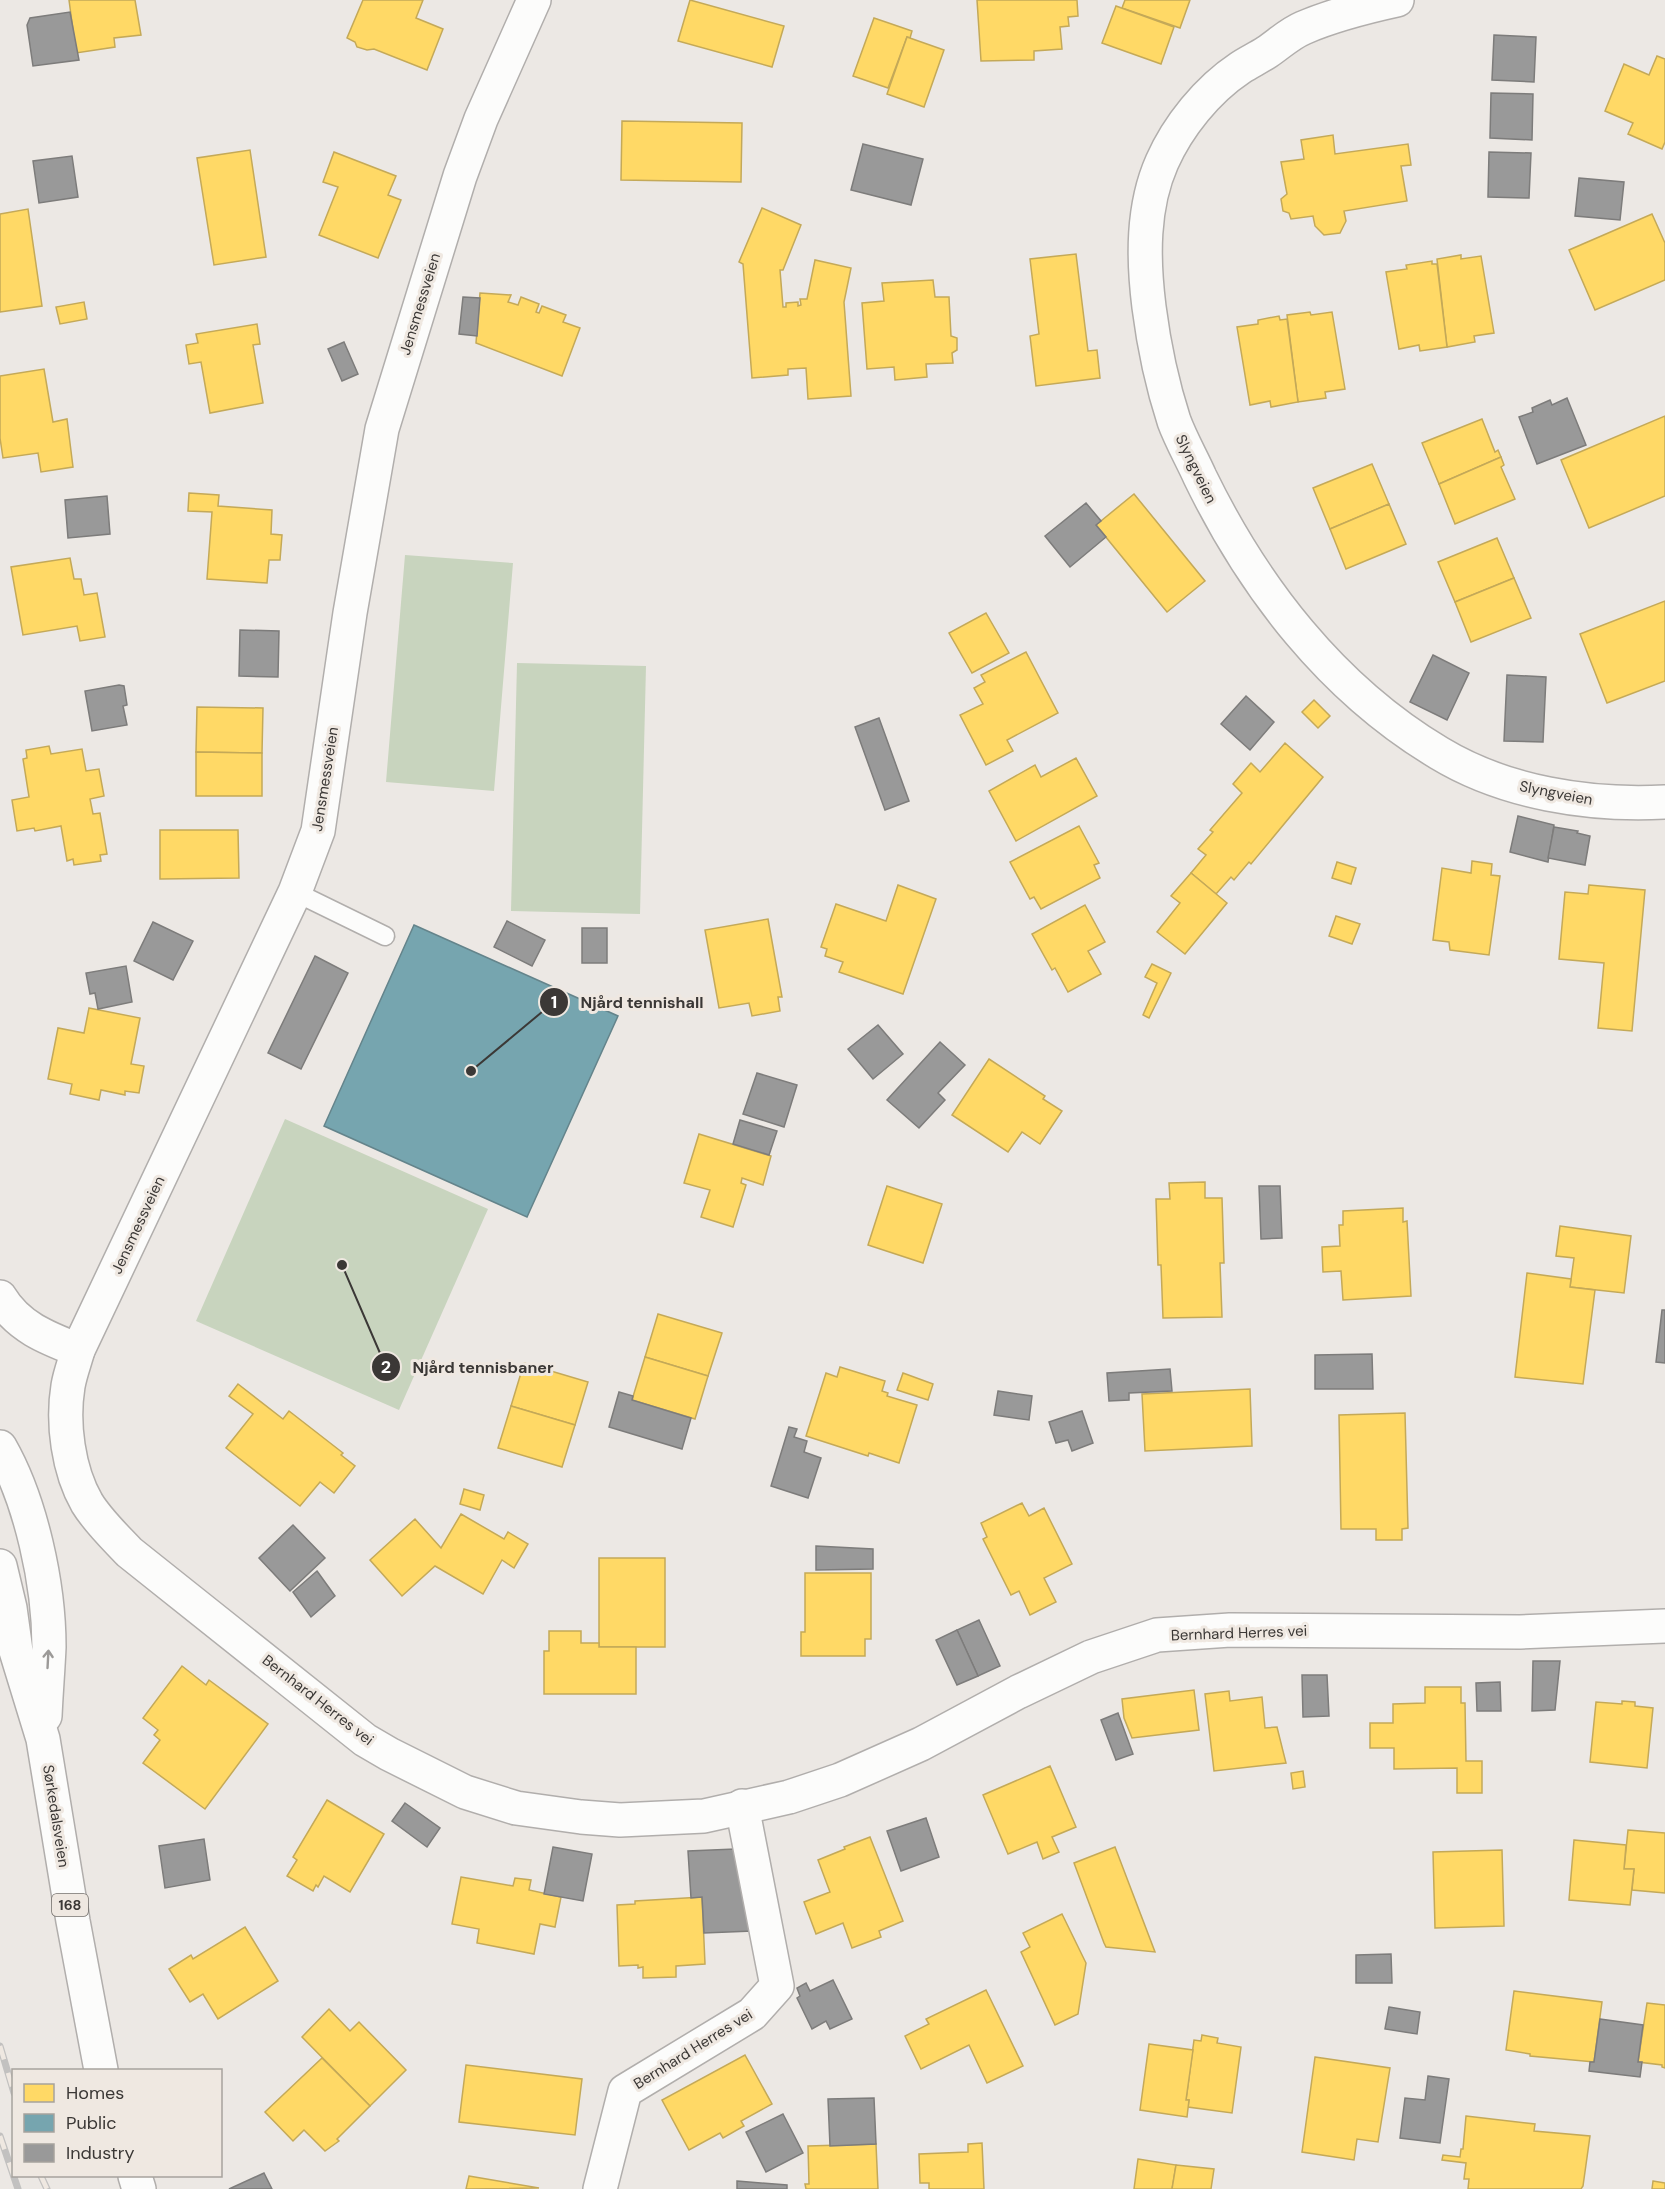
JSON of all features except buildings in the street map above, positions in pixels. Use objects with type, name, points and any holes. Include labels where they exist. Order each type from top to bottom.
[{"type":"street","name":"Jensmessveien","points":[[129,1552],[102,1523],[87,1502],[76,1479],[70,1456],[68,1386],[78,1350],[296,892],[318,831],[350,612],[382,429],[460,176],[481,119],[534,0]]},
{"type":"street","name":"Slyngveien","points":[[1397,0],[1353,10],[1300,29],[1238,69],[1206,97],[1170,145],[1150,197],[1144,266],[1152,332],[1161,377],[1175,424],[1214,506],[1259,582],[1308,646],[1377,711],[1440,754],[1496,780],[1548,794],[1596,801],[1665,802]]},
{"type":"street","points":[[0,1297],[22,1324],[45,1338],[78,1350]]},
{"type":"street","name":"Sørkedalsveien","points":[[0,1447],[20,1489],[40,1565],[46,1601],[49,1647],[43,1739]]},
{"type":"street","name":"Bernhard Herres vei","points":[[129,1552],[365,1740],[465,1792],[516,1808],[620,1820],[704,1816],[789,1797],[840,1780],[921,1744],[1018,1692],[1091,1657],[1157,1635],[1230,1630],[1520,1632],[1665,1626]]},
{"type":"street","name":"Sørkedalsveien","points":[[0,1566],[10,1608],[16,1651],[43,1739],[73,1921],[101,2069]]},
{"type":"street","name":"Bernhard Herres vei","points":[[600,2189],[625,2091],[752,2014],[777,1986],[742,1806]]},
{"type":"lane","points":[[296,892],[385,936]]},
{"type":"green space","points":[[405,555],[513,563],[494,791],[386,782]]},
{"type":"green space","points":[[517,663],[646,666],[640,914],[511,911]]},
{"type":"green space","points":[[285,1119],[488,1209],[399,1410],[196,1321]]},
{"type":"railway","points":[[0,2046],[12,2086]]},
{"type":"railway","points":[[0,2136],[12,2171]]},
{"type":"railway","points":[[14,2177],[18,2189]]},
{"type":"railway","points":[[41,2177],[47,2189]]},
{"type":"place","name":"Njård tennishall","points":[[471,1071]]},
{"type":"place","name":"Njård tennisbaner","points":[[342,1265]]}]
